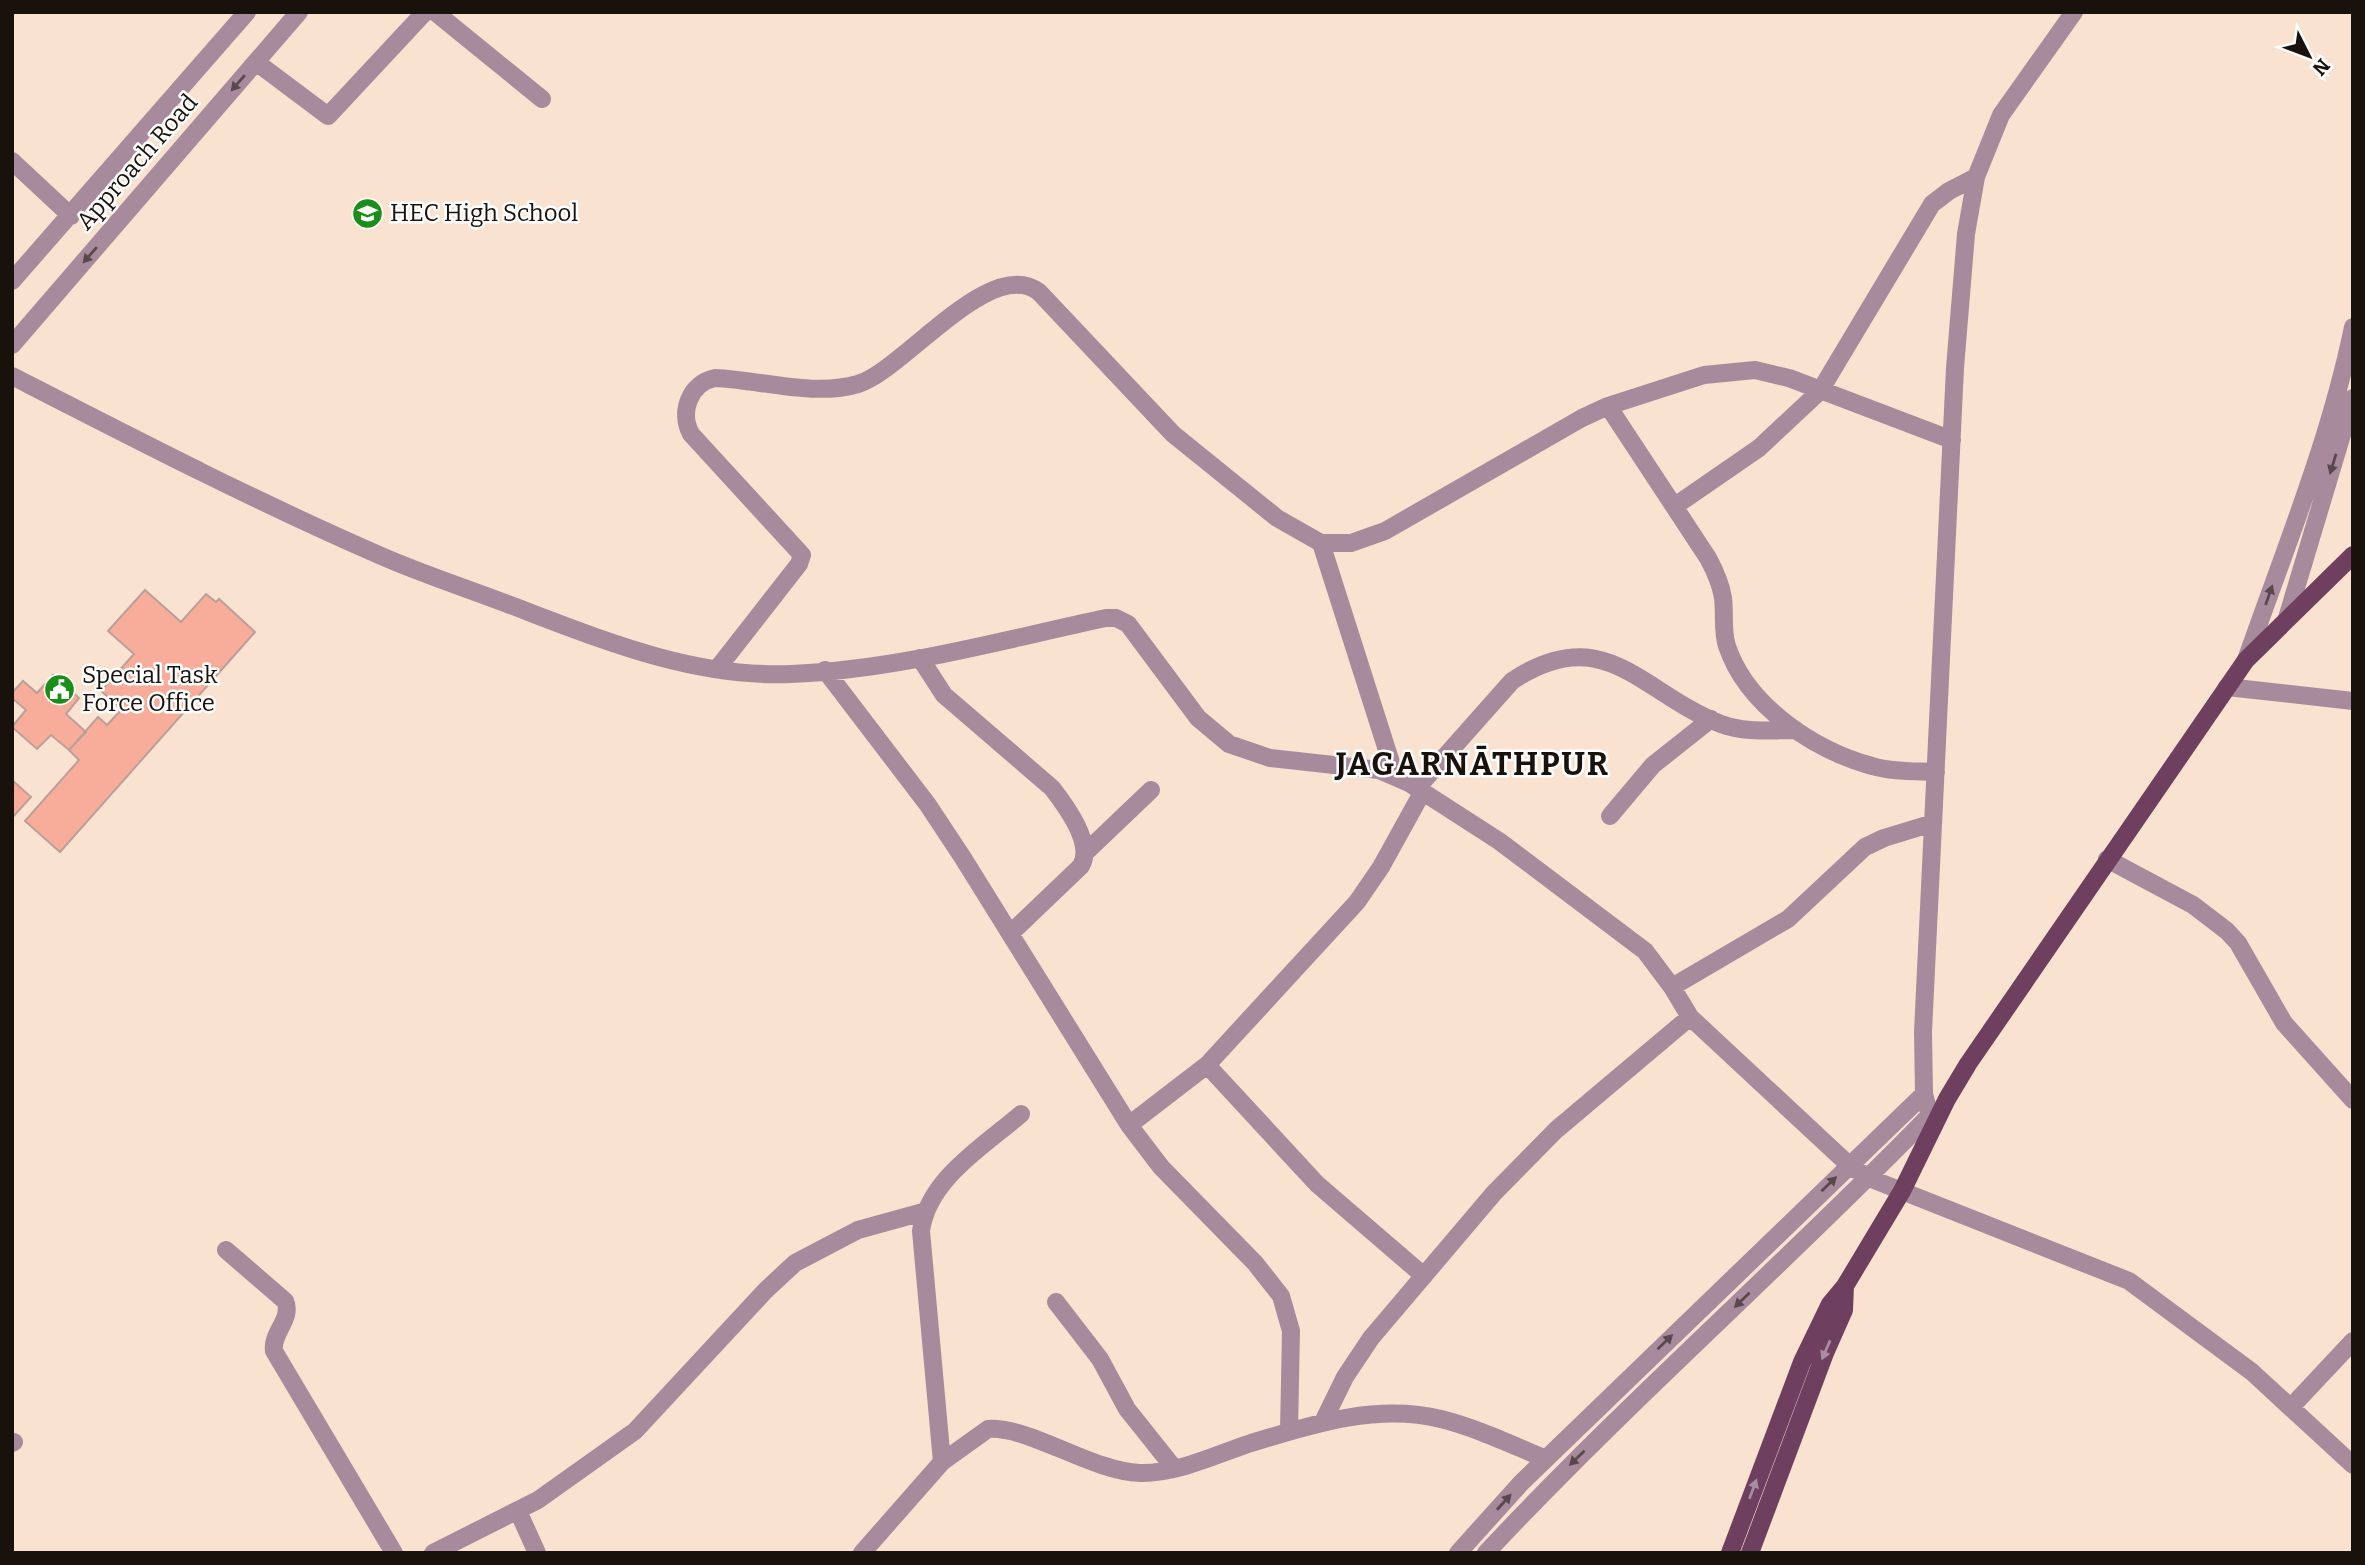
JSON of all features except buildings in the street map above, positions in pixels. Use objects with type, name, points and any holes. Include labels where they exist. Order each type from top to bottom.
[{"type":"main road","points":[[1730,1553],[1802,1362],[1830,1304],[1846,1286],[1902,1191],[1931,1121],[2107,859],[2246,660],[2353,555]]},
{"type":"main road","points":[[1750,1553],[1825,1353],[1844,1310],[1846,1286]]},
{"type":"street","name":"Approach Road","points":[[12,281],[247,12]]},
{"type":"street","name":"Approach Road","points":[[12,345],[299,12]]},
{"type":"street","points":[[256,62],[328,116],[425,12]]},
{"type":"street","points":[[435,12],[542,99]]},
{"type":"street","points":[[1486,1553],[1553,1481],[1931,1121],[1924,1094],[1923,1032],[1952,440],[1966,234],[1976,177],[2001,115],[2074,12]]},
{"type":"street","points":[[12,161],[71,216]]},
{"type":"street","points":[[1675,506],[1759,448],[1820,391],[1932,204],[1949,191],[1976,177]]},
{"type":"street","points":[[717,669],[799,564],[802,555],[691,434],[686,426],[686,411],[695,390],[700,384],[715,378],[827,389],[860,383],[891,365],[964,306],[1007,286],[1027,285],[1039,292],[1173,434],[1278,518],[1321,544],[1350,543],[1385,531],[1582,418],[1704,375],[1735,370],[1772,373],[1952,440]]},
{"type":"street","points":[[2246,660],[2316,458],[2346,361],[2353,327]]},
{"type":"street","points":[[12,376],[147,445],[380,556],[603,641],[691,666],[791,674],[919,658],[1116,618],[1136,633],[1198,718],[1229,744],[1270,758],[1355,765],[1395,775],[1420,789],[1499,841],[1622,931],[1645,951],[1690,1017],[1849,1165],[1869,1178],[2130,1280],[2252,1372],[2353,1465]]},
{"type":"street","points":[[2287,618],[2353,398]]},
{"type":"street","points":[[1608,407],[1708,558],[1721,586],[1724,634],[1732,659],[1761,700],[1796,730],[1835,751],[1873,766],[1936,772]]},
{"type":"street","points":[[1321,544],[1395,775]]},
{"type":"street","points":[[919,658],[944,695],[1052,788],[1071,818],[1086,852]]},
{"type":"street","points":[[1129,1125],[1208,1065],[1357,902],[1381,867],[1420,789],[1512,681],[1531,668],[1553,660],[1591,658],[1609,662],[1628,669],[1710,719],[1736,729],[1796,730]]},
{"type":"street","points":[[825,670],[928,806],[1012,932],[1098,1079],[1129,1125],[1161,1167],[1255,1263],[1281,1296],[1291,1331],[1289,1431]]},
{"type":"street","points":[[2227,687],[2306,693],[2353,701]]},
{"type":"street","points":[[1610,816],[1653,765],[1710,719]]},
{"type":"street","points":[[1012,932],[1082,866],[1086,852],[1152,790]]},
{"type":"street","points":[[1672,987],[1788,919],[1865,848],[1884,838],[1933,823]]},
{"type":"street","points":[[2107,859],[2193,905],[2227,931],[2238,943],[2284,1023],[2353,1100]]},
{"type":"street","points":[[1323,1422],[1357,1357],[1494,1193],[1556,1130],[1690,1017]]},
{"type":"street","points":[[1208,1065],[1317,1184],[1424,1276]]},
{"type":"street","points":[[1458,1553],[1546,1459],[1750,1259],[1924,1094]]},
{"type":"street","points":[[943,1462],[921,1231],[923,1212],[929,1199],[952,1174],[1021,1114]]},
{"type":"street","points":[[433,1553],[518,1511],[570,1478],[635,1431],[765,1291],[795,1263],[858,1230],[923,1212]]},
{"type":"street","points":[[226,1250],[285,1301],[287,1315],[273,1344],[274,1351],[394,1553]]},
{"type":"street","points":[[1750,1259],[1767,1276]]},
{"type":"street","points":[[1056,1302],[1096,1353],[1127,1409],[1174,1468]]},
{"type":"street","points":[[2291,1407],[2353,1341]]},
{"type":"street","points":[[862,1553],[943,1462],[976,1435],[998,1429],[1118,1470],[1141,1473],[1174,1468],[1323,1422],[1388,1414],[1441,1419],[1546,1459]]},
{"type":"street","points":[[518,1511],[537,1553]]},
{"type":"place","name":"HEC High School","points":[[367,213]]},
{"type":"place","name":"Special Task Force Office","points":[[59,689]]},
{"type":"district","name":"JAGARNĀTHPUR","points":[[1473,764]]}]
